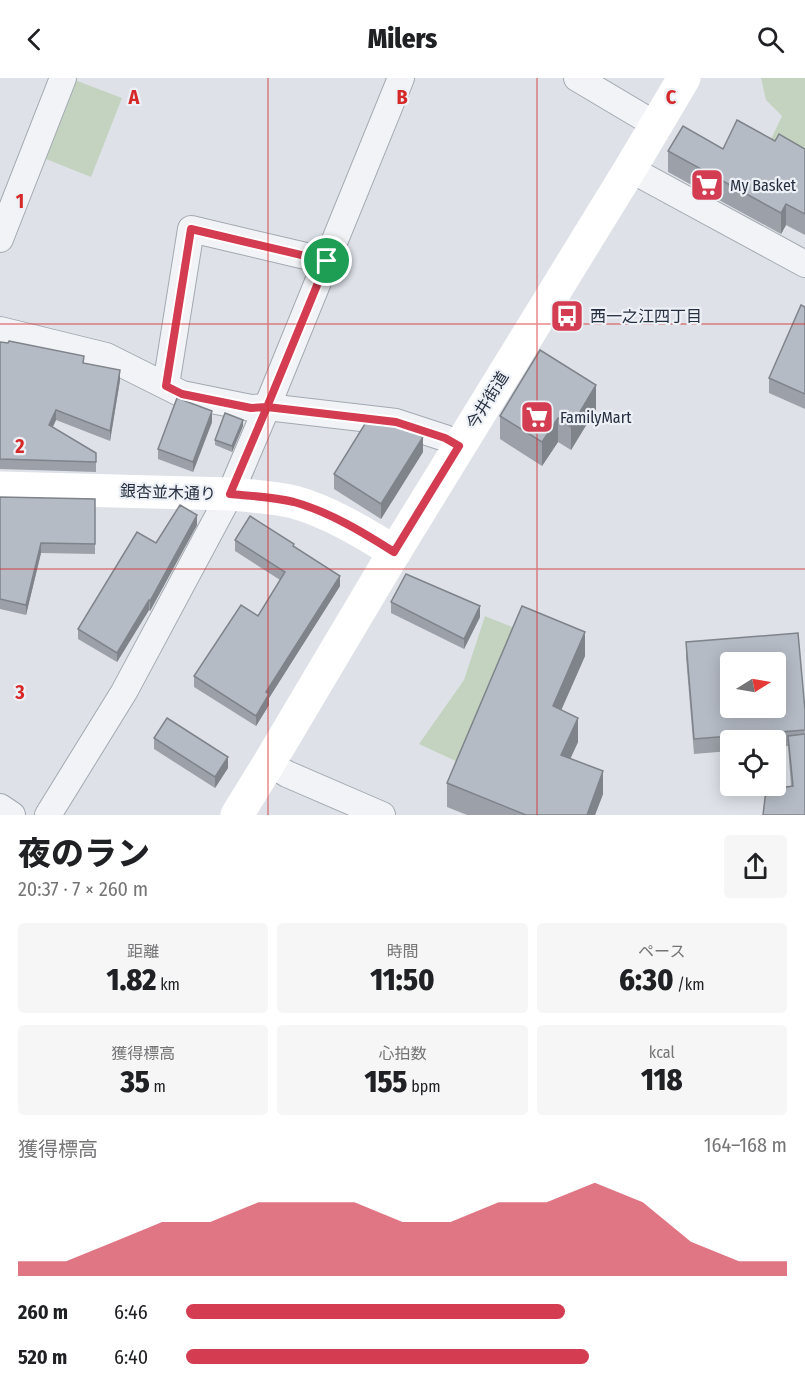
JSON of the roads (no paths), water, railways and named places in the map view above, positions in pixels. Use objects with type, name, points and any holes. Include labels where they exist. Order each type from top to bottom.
[{"type":"street","points":[[0,239],[63,78]]},
{"type":"street","points":[[48,815],[124,692],[230,494],[401,78]]},
{"type":"street","points":[[577,78],[656,125]]},
{"type":"street","name":"今井街道","points":[[237,815],[394,552],[684,78]]},
{"type":"street","points":[[630,169],[805,264]]},
{"type":"street","points":[[166,386],[191,229],[327,261]]},
{"type":"street","points":[[0,330],[106,356],[182,394],[251,408],[267,407],[396,422],[445,438],[459,446]]},
{"type":"street","name":"銀杏並木通り","points":[[0,488],[267,497],[295,502],[318,511],[347,524],[394,552]]},
{"type":"street","points":[[269,763],[287,774],[382,815]]},
{"type":"street","points":[[0,807],[12,815]]},
{"type":"place","name":"My Basket","points":[[707,185]]},
{"type":"place","name":"西一之江四丁目","points":[[567,316]]},
{"type":"place","name":"FamilyMart","points":[[537,417]]}]
